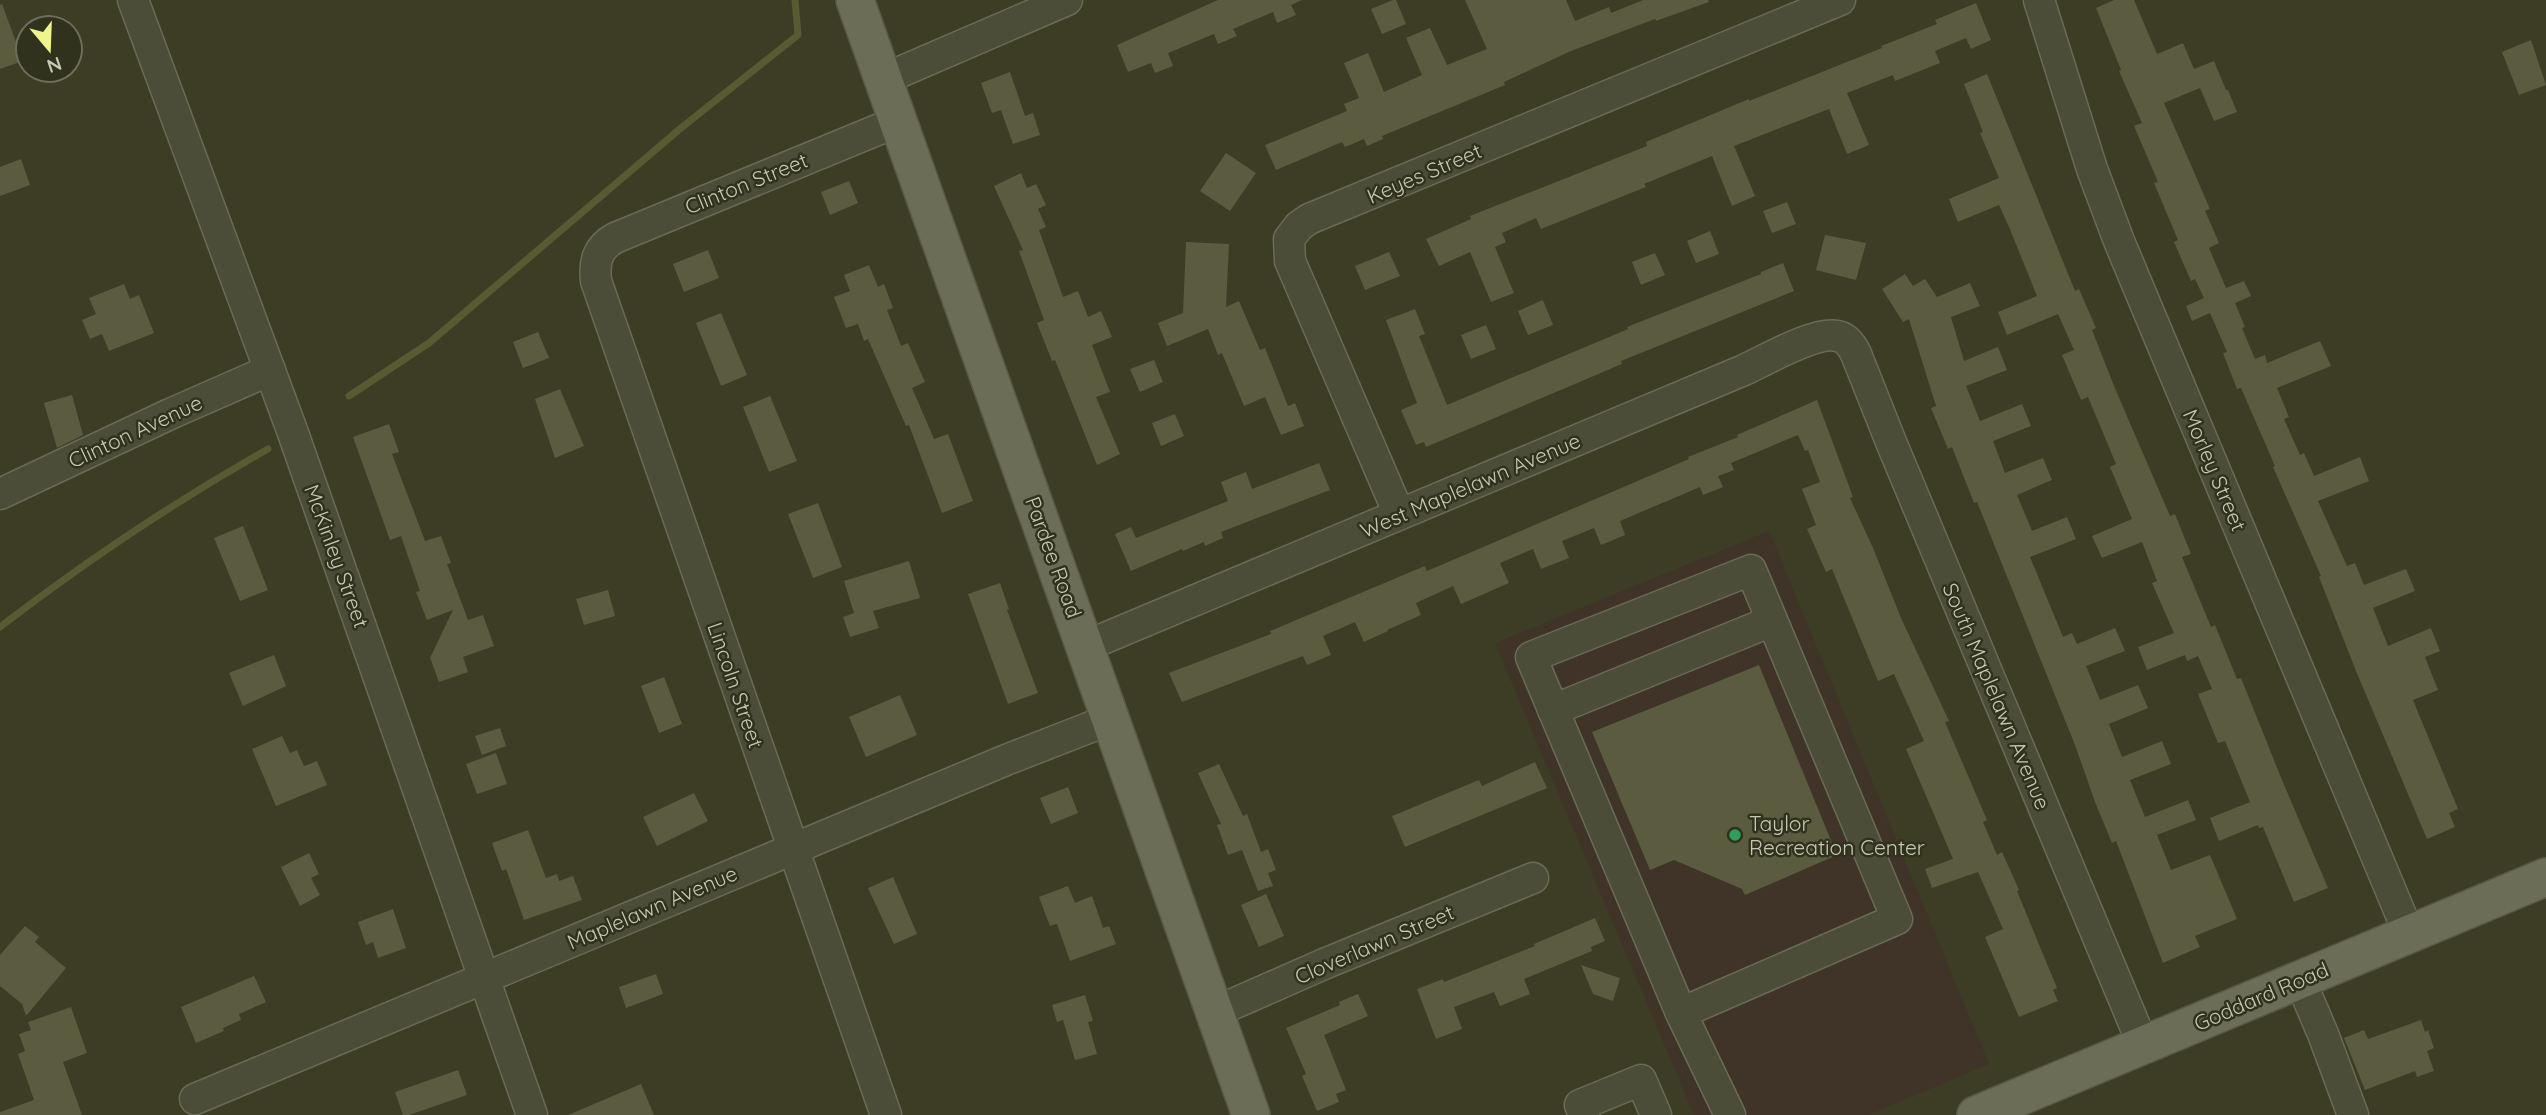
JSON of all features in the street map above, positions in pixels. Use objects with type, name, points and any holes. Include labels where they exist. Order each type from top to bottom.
[{"type":"main road","name":"Pardee Road","points":[[855,0],[1251,1115]]},
{"type":"main road","name":"Goddard Road","points":[[1998,1111],[2143,1045],[2546,877]]},
{"type":"street","name":"McKinley Street","points":[[133,0],[267,360],[532,1115]]},
{"type":"street","points":[[884,79],[1067,0]]},
{"type":"street","name":"Keyes Street","points":[[1399,514],[1290,261],[1289,239],[1294,231],[1309,219],[1840,0]]},
{"type":"street","name":"Morley Street","points":[[2039,0],[2092,169],[2119,241],[2409,934]]},
{"type":"street","name":"Clinton Street","points":[[598,253],[615,237],[899,121]]},
{"type":"street","name":"Lincoln Street","points":[[598,253],[594,266],[596,281],[886,1115]]},
{"type":"street","name":"West Maplelawn Avenue","points":[[1086,646],[1814,339],[1830,335],[1841,336],[1852,346]]},
{"type":"street","name":"South Maplelawn Avenue","points":[[1852,346],[2143,1045]]},
{"type":"street","name":"Clinton Avenue","points":[[0,494],[141,427],[267,360]]},
{"type":"street","points":[[1681,1013],[1897,919],[1751,570],[1531,657],[1681,1013],[1730,1115]]},
{"type":"street","points":[[1553,710],[1772,621]]},
{"type":"street","name":"Maplelawn Avenue","points":[[195,1099],[794,848],[1111,719]]},
{"type":"street","name":"Cloverlawn Street","points":[[1216,1012],[1324,964],[1533,878]]},
{"type":"street","points":[[2300,980],[2353,1115]]},
{"type":"street","points":[[1584,1115],[1580,1105],[1641,1080],[1656,1115]]},
{"type":"shaded area","name":"Taylor Recreation Center","points":[[1769,531],[1989,1064],[1868,1115],[1694,1115],[1495,643]]},
{"type":"building","points":[[1218,0],[1302,0],[1291,5],[1296,15],[1277,23],[1273,12],[1233,29],[1237,36],[1218,44],[1214,34],[1168,53],[1173,66],[1155,73],[1151,63],[1128,72],[1117,45]]},
{"type":"building","points":[[1396,0],[1406,24],[1382,34],[1371,9]]},
{"type":"building","points":[[1465,0],[1566,0],[1575,21],[1609,7],[1611,13],[1643,0],[1709,2],[1571,51],[1504,82],[1505,85],[1382,136],[1383,139],[1367,146],[1364,139],[1345,147],[1342,142],[1276,170],[1265,145],[1347,111],[1344,104],[1359,98],[1344,63],[1368,53],[1384,92],[1422,75],[1406,38],[1430,28],[1447,65],[1487,49]]},
{"type":"building","points":[[2114,0],[2134,0],[2157,54],[2183,43],[2194,69],[2214,61],[2237,112],[2214,121],[2200,88],[2164,103],[2210,209],[2205,211],[2219,243],[2209,248],[2226,288],[2244,281],[2251,296],[2235,303],[2255,359],[2265,355],[2267,363],[2320,341],[2331,366],[2277,388],[2289,417],[2284,419],[2300,455],[2304,453],[2314,476],[2360,457],[2369,481],[2318,501],[2347,566],[2355,563],[2364,585],[2406,569],[2415,591],[2373,608],[2388,646],[2431,628],[2440,651],[2425,657],[2438,690],[2413,700],[2458,809],[2449,813],[2455,827],[2427,839],[2356,671],[2319,577],[2321,576],[2273,467],[2275,466],[2241,388],[2237,389],[2223,353],[2227,352],[2210,313],[2192,321],[2186,306],[2204,298],[2195,279],[2191,281],[2174,242],[2178,240],[2154,183],[2158,182],[2134,126],[2142,123],[2096,8]]},
{"type":"building","points":[[1976,3],[1991,40],[1971,49],[1966,38],[1935,51],[1940,63],[1895,81],[1893,75],[1847,93],[1869,145],[1847,154],[1829,109],[1734,146],[1755,196],[1732,206],[1712,156],[1644,184],[1646,187],[1541,229],[1536,218],[1502,233],[1506,242],[1495,247],[1514,293],[1491,302],[1470,252],[1439,266],[1426,239],[1471,219],[1470,216],[1647,146],[1646,142],[1882,48],[1881,46],[1937,24],[1935,20]]},
{"type":"building","points":[[2,4],[14,37],[14,64],[0,69]]},
{"type":"building","points":[[2531,40],[2546,85],[2519,95],[2502,52]]},
{"type":"building","points":[[1010,72],[1025,116],[1033,113],[1040,135],[1013,144],[1001,110],[992,113],[981,83]]},
{"type":"building","points":[[1987,74],[2075,291],[2079,289],[2096,328],[2092,330],[2114,386],[2170,516],[2175,514],[2191,554],[2182,557],[2211,627],[2215,625],[2237,679],[2241,678],[2328,888],[2294,902],[2263,827],[2259,828],[2258,825],[2219,841],[2210,818],[2250,802],[2225,741],[2218,743],[2198,694],[2212,689],[2198,656],[2187,661],[2185,655],[2147,670],[2138,647],[2174,633],[2152,583],[2157,581],[2142,542],[2102,558],[2092,536],[2132,519],[2110,467],[2116,464],[2088,397],[2081,400],[2062,355],[2074,350],[2058,314],[2007,335],[1998,312],[2037,296],[2009,227],[1999,205],[1958,222],[1949,199],[1999,178],[1980,133],[1983,132],[1964,84]]},
{"type":"building","points":[[1226,153],[1256,173],[1230,211],[1200,191]]},
{"type":"building","points":[[21,159],[30,185],[0,196],[0,167]]},
{"type":"building","points":[[1021,173],[1027,188],[1036,184],[1046,205],[1038,209],[1046,227],[1039,230],[1063,297],[1078,291],[1088,317],[1101,311],[1112,337],[1092,345],[1110,392],[1096,397],[1120,454],[1097,465],[1055,360],[1052,361],[1037,323],[1044,320],[1019,251],[1023,250],[994,186]]},
{"type":"building","points":[[849,181],[858,203],[830,215],[821,192]]},
{"type":"building","points":[[1787,202],[1796,224],[1772,233],[1763,211]]},
{"type":"building","points":[[1710,231],[1719,254],[1696,263],[1687,241]]},
{"type":"building","points":[[1825,235],[1866,243],[1856,280],[1816,270]]},
{"type":"building","points":[[1186,242],[1229,244],[1226,307],[1239,301],[1260,350],[1265,348],[1288,406],[1295,403],[1304,426],[1281,435],[1265,397],[1244,406],[1222,353],[1218,355],[1208,329],[1167,346],[1158,323],[1183,313]]},
{"type":"building","points":[[708,250],[719,278],[684,292],[673,264]]},
{"type":"building","points":[[1389,252],[1400,276],[1365,290],[1355,266]]},
{"type":"building","points":[[1655,253],[1665,275],[1641,285],[1632,262]]},
{"type":"building","points":[[1783,263],[1794,291],[1621,361],[1622,364],[1426,447],[1424,442],[1416,445],[1401,410],[1417,403],[1386,320],[1415,309],[1425,334],[1419,336],[1447,405]]},
{"type":"building","points":[[869,265],[878,287],[884,284],[893,308],[887,310],[901,346],[908,343],[925,382],[912,388],[934,439],[948,434],[973,501],[942,513],[909,425],[906,426],[868,339],[864,341],[858,324],[846,328],[834,297],[850,291],[844,275]]},
{"type":"building","points":[[1905,274],[1913,286],[1925,279],[1937,297],[1970,283],[1980,306],[1951,317],[1964,361],[1998,347],[2007,370],[1966,386],[1980,421],[2022,404],[2031,426],[1993,441],[2005,473],[2043,458],[2052,480],[2017,495],[2032,531],[2067,517],[2076,539],[2030,557],[2063,637],[2072,633],[2077,644],[2115,628],[2125,651],[2086,666],[2100,700],[2138,685],[2148,708],[2109,724],[2122,757],[2162,741],[2171,764],[2130,780],[2145,817],[2188,800],[2196,820],[2157,835],[2171,870],[2210,855],[2237,919],[2195,936],[2200,947],[2163,963],[2116,841],[2112,843],[2095,802],[2075,745],[1977,502],[1974,503],[1952,447],[1948,449],[1931,408],[1936,406],[1909,319],[1903,322],[1882,289]]},
{"type":"building","points":[[124,284],[130,299],[139,295],[154,333],[109,351],[102,334],[90,339],[82,320],[96,314],[89,298]]},
{"type":"building","points":[[1543,300],[1553,325],[1528,335],[1518,311]]},
{"type":"building","points":[[721,313],[747,375],[721,386],[696,323]]},
{"type":"building","points":[[1486,325],[1496,349],[1471,359],[1461,335]]},
{"type":"building","points":[[538,332],[549,358],[523,368],[513,342]]},
{"type":"building","points":[[1154,360],[1163,382],[1140,392],[1130,369]]},
{"type":"building","points":[[560,389],[584,446],[555,458],[535,399]]},
{"type":"building","points":[[72,395],[83,435],[57,448],[44,403]]},
{"type":"building","points":[[770,396],[797,461],[769,472],[743,407]]},
{"type":"building","points":[[1817,400],[1853,497],[1850,498],[1949,721],[1945,722],[1987,820],[1983,822],[1997,855],[2002,852],[2019,890],[2017,891],[2057,988],[2053,990],[2058,1001],[2019,1017],[1985,937],[2003,929],[1978,872],[1932,888],[1925,869],[1953,859],[1906,749],[1924,741],[1894,674],[1878,681],[1832,569],[1826,572],[1807,529],[1816,525],[1802,489],[1820,482],[1808,450],[1805,451],[1798,435],[1731,463],[1734,470],[1718,476],[1723,487],[1703,495],[1700,487],[1620,521],[1625,535],[1601,545],[1594,528],[1562,541],[1569,558],[1541,569],[1533,549],[1500,563],[1509,583],[1461,604],[1453,586],[1416,603],[1421,615],[1364,642],[1355,622],[1323,636],[1331,655],[1307,665],[1303,656],[1182,702],[1169,673],[1271,634],[1270,631],[1425,566],[1427,571],[1689,459],[1688,457]]},
{"type":"building","points":[[1175,414],[1184,436],[1161,446],[1152,423]]},
{"type":"building","points":[[389,424],[399,452],[392,454],[425,541],[441,536],[451,563],[447,564],[468,620],[483,615],[494,646],[463,657],[468,672],[439,682],[430,658],[453,610],[427,620],[416,592],[420,591],[401,536],[390,540],[353,437]]},
{"type":"building","points":[[1319,463],[1330,490],[1221,532],[1223,538],[1205,546],[1204,542],[1183,551],[1182,549],[1131,571],[1115,534],[1131,527],[1136,538],[1228,501],[1221,482],[1246,472],[1252,489]]},
{"type":"building","points":[[818,503],[842,567],[813,578],[788,514]]},
{"type":"building","points":[[243,526],[268,590],[240,601],[214,538]]},
{"type":"building","points":[[909,561],[920,598],[873,611],[879,628],[850,637],[843,617],[854,613],[844,581]]},
{"type":"building","points":[[1000,583],[1009,609],[1007,610],[1038,693],[1008,704],[968,594]]},
{"type":"building","points":[[608,590],[615,616],[584,625],[576,599]]},
{"type":"building","points":[[274,655],[286,686],[243,706],[229,673]]},
{"type":"building","points":[[1759,665],[1837,855],[1745,895],[1742,889],[1674,860],[1650,870],[1592,732]]},
{"type":"building","points":[[664,677],[682,724],[659,733],[641,686]]},
{"type":"building","points":[[900,695],[917,735],[866,757],[849,717]]},
{"type":"building","points":[[500,728],[506,746],[482,755],[475,736]]},
{"type":"building","points":[[282,736],[290,753],[297,750],[304,766],[317,761],[327,785],[276,806],[252,749]]},
{"type":"building","points":[[496,753],[507,784],[477,794],[466,764]]},
{"type":"building","points":[[1535,762],[1547,788],[1405,847],[1392,816],[1479,780],[1482,786]]},
{"type":"building","points":[[1219,764],[1243,816],[1247,814],[1261,852],[1268,849],[1276,870],[1268,873],[1273,886],[1258,891],[1242,850],[1228,855],[1217,825],[1221,824],[1198,773]]},
{"type":"building","points":[[1068,787],[1078,813],[1051,824],[1040,798]]},
{"type":"building","points":[[694,793],[708,821],[657,846],[643,817]]},
{"type":"building","points":[[528,830],[546,878],[557,874],[559,881],[573,876],[582,900],[524,920],[506,869],[502,871],[492,843]]},
{"type":"building","points":[[309,853],[319,874],[311,878],[320,895],[300,906],[281,867]]},
{"type":"building","points":[[893,877],[917,934],[894,944],[868,888]]},
{"type":"building","points":[[1068,886],[1075,903],[1092,896],[1103,928],[1109,926],[1116,944],[1070,961],[1057,924],[1050,926],[1039,897]]},
{"type":"building","points":[[1266,894],[1284,936],[1259,947],[1241,905]]},
{"type":"building","points":[[393,909],[406,948],[378,958],[373,942],[366,945],[358,922]]},
{"type":"building","points":[[1595,918],[1605,941],[1591,947],[1592,951],[1524,979],[1530,994],[1500,1006],[1494,992],[1454,1007],[1462,1029],[1436,1039],[1417,989],[1443,979],[1444,982],[1535,946],[1534,944]]},
{"type":"building","points":[[25,926],[39,937],[35,942],[66,968],[26,1016],[22,1004],[0,986],[0,955]]},
{"type":"building","points":[[1581,965],[1620,978],[1613,1001],[1593,994]]},
{"type":"building","points":[[656,974],[663,994],[626,1008],[619,987]]},
{"type":"building","points":[[254,976],[266,1002],[239,1014],[241,1020],[223,1028],[224,1031],[196,1043],[181,1007]]},
{"type":"building","points":[[1358,994],[1368,1016],[1324,1035],[1346,1090],[1336,1094],[1339,1102],[1317,1111],[1302,1076],[1306,1074],[1286,1028],[1340,1005],[1339,1002]]},
{"type":"building","points":[[1085,995],[1093,1021],[1088,1022],[1097,1054],[1075,1060],[1063,1020],[1057,1022],[1052,1005]]},
{"type":"building","points":[[71,1007],[87,1053],[63,1062],[82,1115],[0,1115],[0,1112],[34,1100],[18,1054],[25,1051],[19,1034],[31,1030],[28,1022]]},
{"type":"building","points":[[2421,1020],[2425,1032],[2428,1030],[2434,1048],[2427,1051],[2434,1071],[2417,1077],[2415,1071],[2365,1090],[2344,1038],[2364,1030],[2368,1039]]},
{"type":"building","points":[[458,1070],[467,1095],[403,1115],[395,1092]]},
{"type":"building","points":[[641,1084],[654,1115],[568,1115]]},
{"type":"waterway","points":[[349,396],[429,343],[681,128],[798,35],[795,0]]},
{"type":"waterway","points":[[0,627],[131,533],[268,449]]},
{"type":"place","name":"Taylor Recreation Center","points":[[1735,835]]}]
